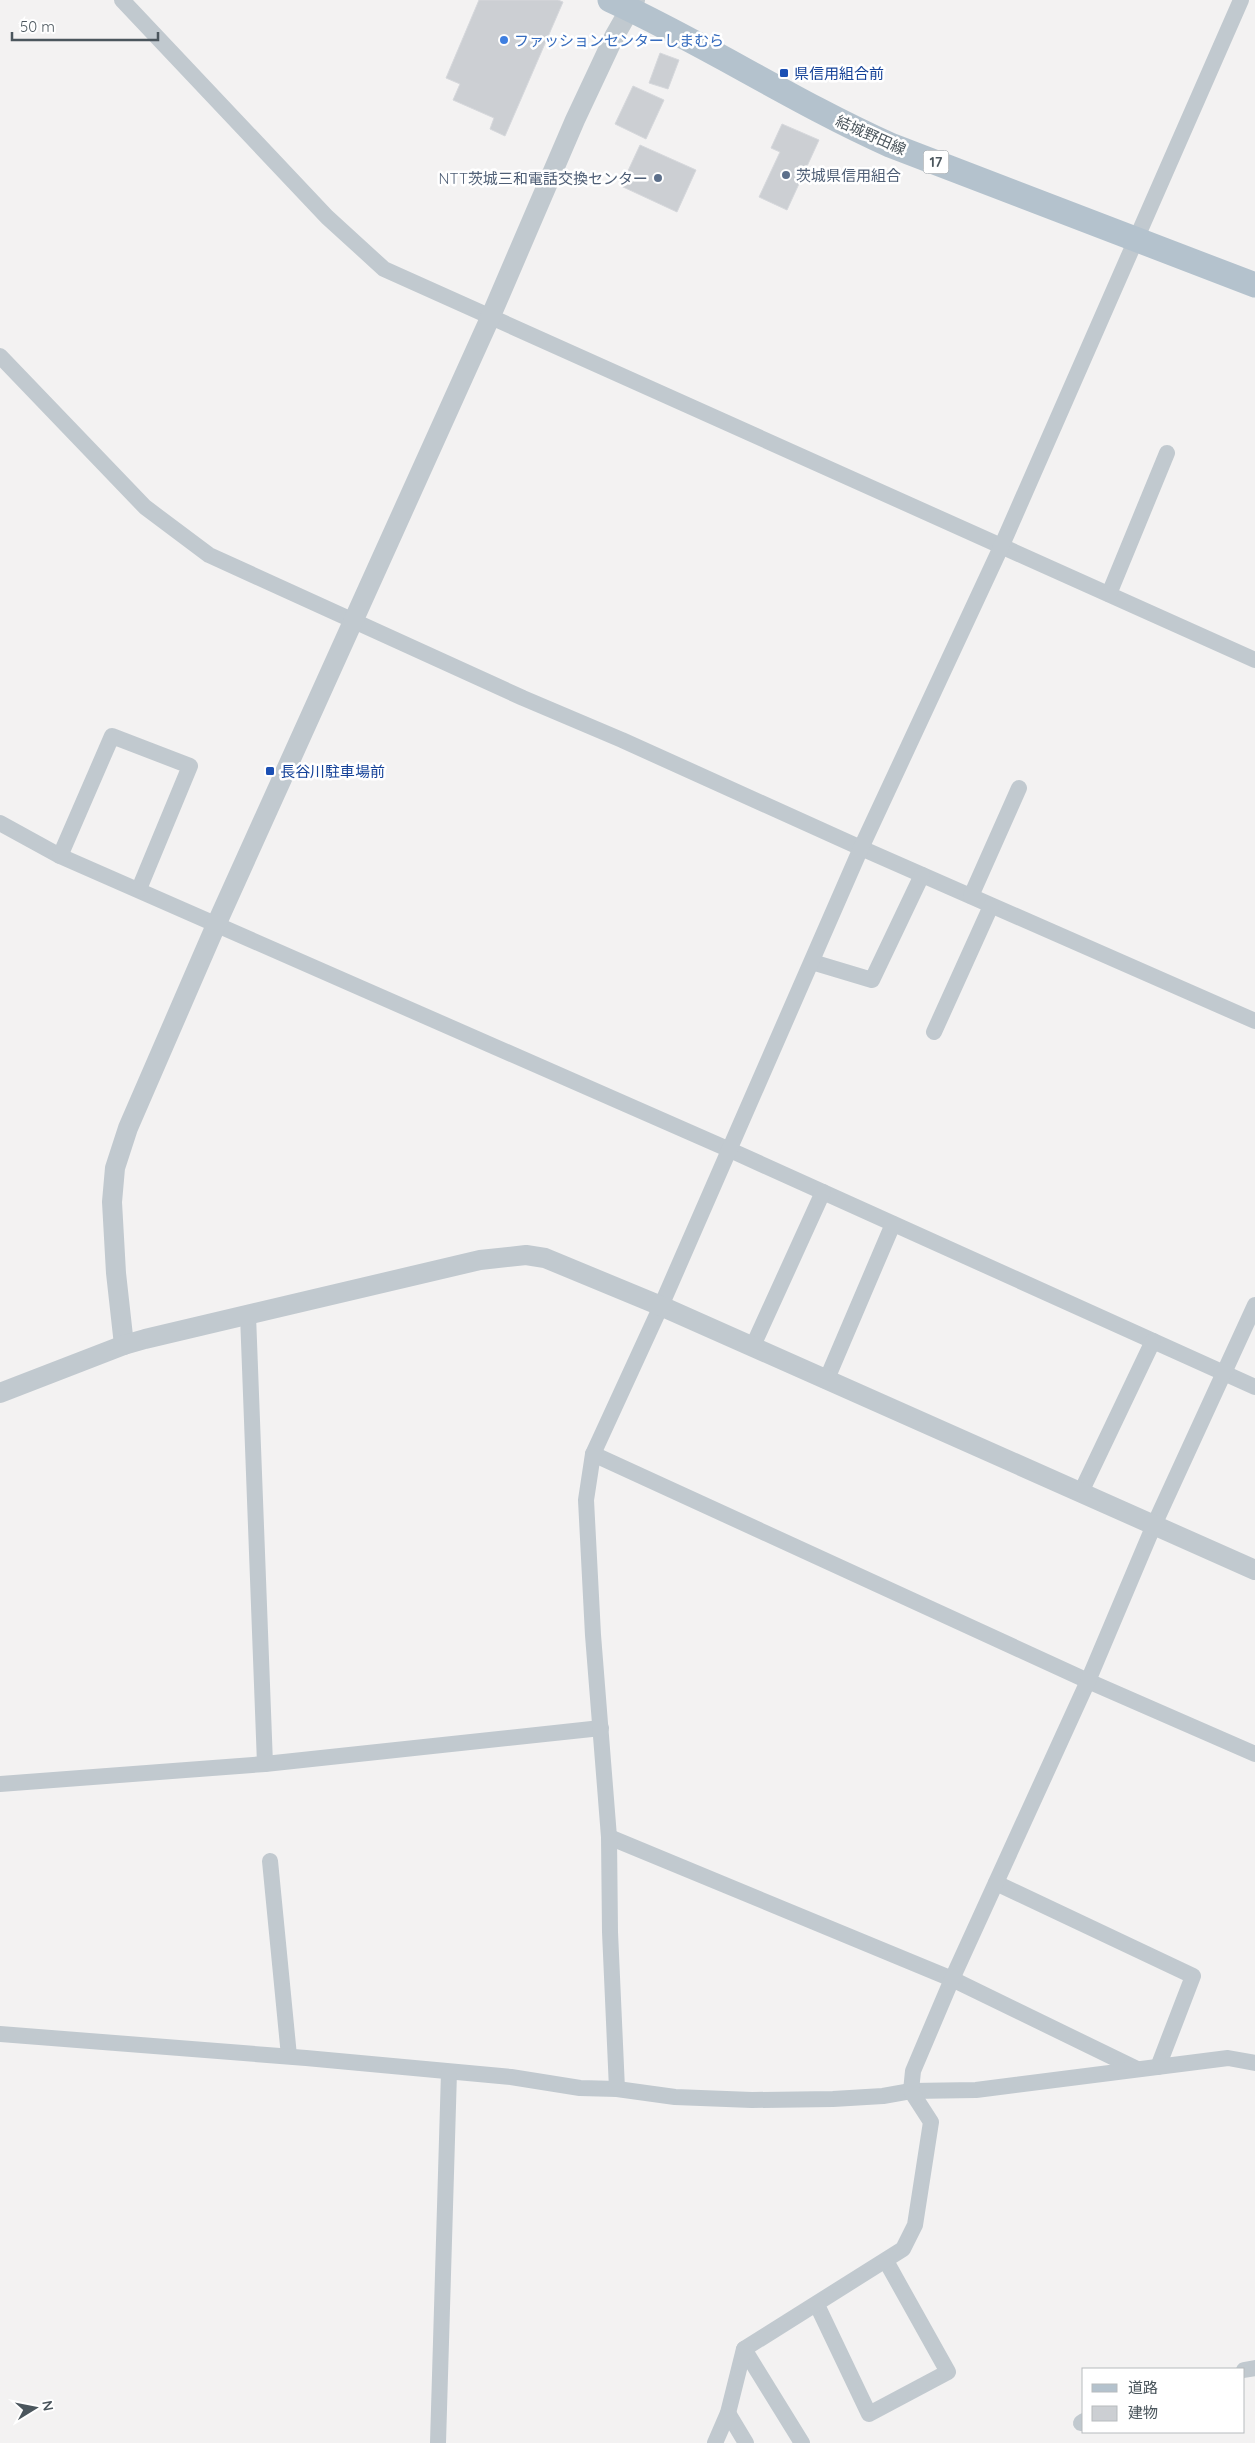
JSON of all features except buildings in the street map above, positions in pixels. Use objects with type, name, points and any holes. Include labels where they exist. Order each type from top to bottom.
[{"type":"main road","name":"結城野田線","points":[[625,3],[852,128],[890,145],[1138,239],[1255,286]]},
{"type":"street","points":[[122,0],[327,217],[384,269],[1255,660]]},
{"type":"street","points":[[617,2088],[610,1932],[609,1837],[586,1500],[593,1454],[730,1150],[861,848],[1002,545],[1138,239],[1241,0]]},
{"type":"street","points":[[124,1345],[112,1202],[115,1168],[143,1089],[490,318],[575,120],[614,37],[625,3]]},
{"type":"street","points":[[0,356],[145,507],[209,555],[352,621],[991,906],[1255,1021]]},
{"type":"street","points":[[1109,594],[1167,453]]},
{"type":"street","points":[[60,856],[112,736],[190,766],[139,889]]},
{"type":"street","points":[[971,896],[1019,788]]},
{"type":"street","points":[[0,823],[60,856],[139,889],[216,925],[730,1150],[1255,1387]]},
{"type":"street","points":[[812,962],[872,980],[922,875]]},
{"type":"street","points":[[934,1032],[991,906]]},
{"type":"street","points":[[752,1348],[823,1192]]},
{"type":"street","points":[[826,1381],[894,1224]]},
{"type":"street","points":[[0,1393],[124,1345],[462,1264],[506,1256],[526,1255],[545,1258],[568,1266],[661,1306],[826,1381],[1255,1570]]},
{"type":"street","points":[[715,2443],[728,2413],[744,2349],[903,2249],[915,2225],[931,2122],[911,2091],[913,2071],[952,1978],[1088,1681],[1154,1525],[1255,1305]]},
{"type":"street","points":[[248,1315],[265,1764]]},
{"type":"street","points":[[1081,1492],[1153,1341]]},
{"type":"street","points":[[593,1454],[1088,1681],[1253,1749]]},
{"type":"street","points":[[0,1784],[265,1764],[601,1728]]},
{"type":"street","points":[[609,1837],[952,1978],[1137,2069]]},
{"type":"street","points":[[270,1861],[289,2056]]},
{"type":"street","points":[[996,1883],[1193,1976],[1158,2067]]},
{"type":"street","points":[[0,2034],[289,2056],[511,2078],[580,2088],[617,2088],[675,2097],[752,2100],[833,2099],[883,2096],[911,2091],[976,2090],[1228,2058],[1255,2063]]},
{"type":"street","points":[[438,2443],[449,2072]]},
{"type":"street","points":[[816,2305],[869,2414],[948,2372],[886,2260]]},
{"type":"street","points":[[744,2349],[802,2443]]},
{"type":"street","points":[[728,2413],[746,2443]]},
{"type":"place","name":"ファッションセンターしまむら","points":[[504,40]]},
{"type":"place","name":"県信用組合前","points":[[784,73]]},
{"type":"place","name":"茨城県信用組合","points":[[786,175]]},
{"type":"place","name":"NTT茨城三和電話交換センター","points":[[658,178]]},
{"type":"place","name":"長谷川駐車場前","points":[[270,771]]}]
